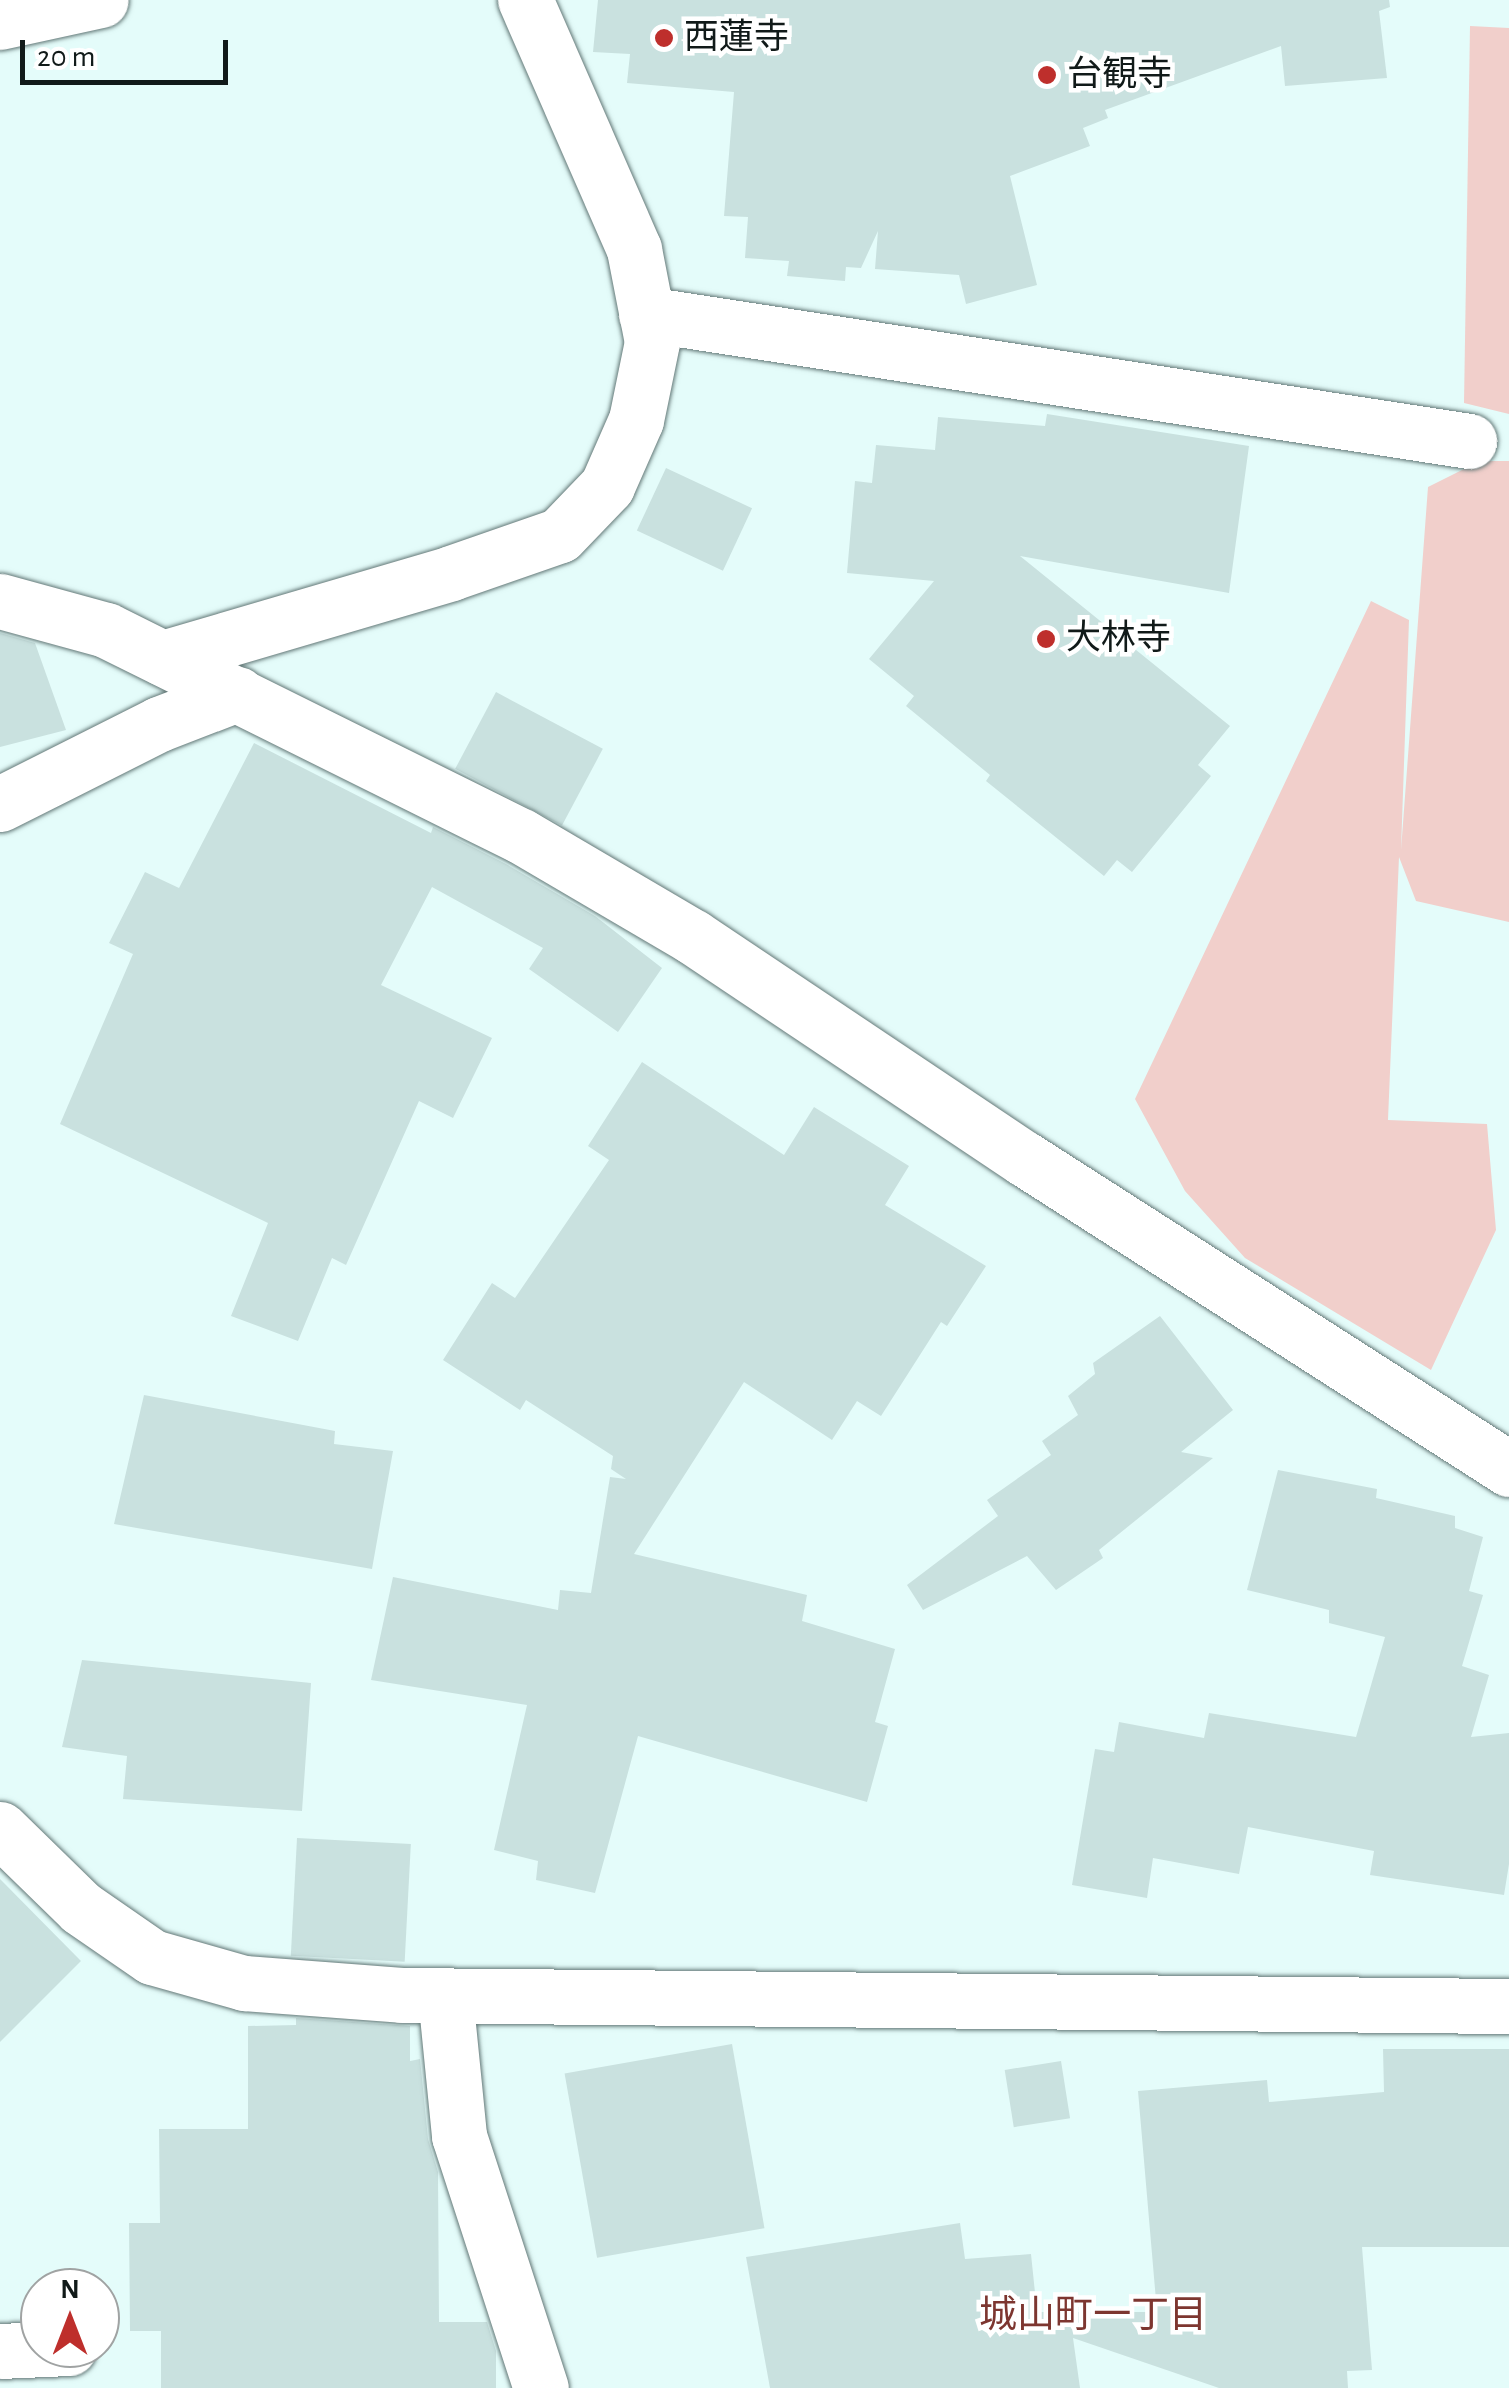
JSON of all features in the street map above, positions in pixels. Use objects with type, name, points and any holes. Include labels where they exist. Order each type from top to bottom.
[{"type":"street","points":[[12,13],[101,0]]},
{"type":"street","points":[[163,658],[450,573],[560,535],[606,486],[636,420],[652,342],[634,248],[524,0]]},
{"type":"street","points":[[646,314],[1468,441]]},
{"type":"street","points":[[0,601],[106,630],[522,836],[694,937],[1025,1159],[1509,1470]]},
{"type":"street","points":[[0,804],[160,724],[237,694]]},
{"type":"street","points":[[0,1829],[81,1908],[152,1957],[244,1983],[445,1995],[1509,2006]]},
{"type":"street","points":[[445,1995],[459,2136],[541,2388]]},
{"type":"shaded area","points":[[1470,26],[1509,28],[1509,414],[1464,403]]},
{"type":"shaded area","points":[[1480,461],[1509,461],[1509,922],[1416,901],[1399,857],[1388,1120],[1487,1124],[1496,1230],[1431,1370],[1245,1258],[1185,1191],[1135,1099],[1371,601],[1409,620],[1401,850],[1428,487]]},
{"type":"building","points":[[598,0],[1389,0],[1390,7],[1379,11],[1387,78],[1285,86],[1281,46],[1105,110],[1108,118],[1083,128],[1090,146],[1010,176],[1037,285],[966,304],[959,275],[875,269],[878,231],[861,268],[846,267],[845,281],[787,276],[789,261],[745,258],[748,217],[724,216],[734,92],[627,83],[630,54],[593,52]]},
{"type":"building","name":"大林寺","points":[[1047,414],[1249,446],[1229,593],[1020,556],[1230,726],[1198,765],[1211,776],[1132,872],[1117,860],[1104,876],[986,781],[990,775],[906,706],[914,696],[869,659],[934,581],[847,573],[855,481],[872,483],[876,445],[935,450],[938,417],[1045,426]]},
{"type":"building","points":[[666,468],[752,508],[723,571],[637,531]]},
{"type":"building","points":[[0,633],[35,643],[66,730],[0,747]]},
{"type":"building","points":[[496,692],[603,749],[562,826],[455,769]]},
{"type":"building","points":[[254,743],[431,833],[433,827],[506,864],[595,916],[662,968],[618,1032],[529,969],[543,948],[432,887],[381,985],[492,1038],[453,1118],[419,1101],[346,1265],[332,1258],[298,1341],[231,1316],[268,1223],[60,1124],[133,954],[109,943],[145,872],[179,888]]},
{"type":"building","points":[[642,1062],[784,1155],[814,1107],[909,1166],[885,1205],[986,1266],[947,1326],[941,1322],[881,1416],[857,1401],[832,1440],[744,1382],[634,1554],[807,1595],[802,1621],[895,1649],[875,1722],[888,1726],[867,1802],[638,1736],[595,1893],[536,1880],[538,1861],[494,1850],[527,1705],[371,1680],[393,1577],[558,1610],[560,1590],[591,1593],[610,1477],[626,1479],[611,1469],[613,1456],[526,1400],[520,1410],[443,1360],[492,1283],[515,1298],[609,1160],[588,1146]]},
{"type":"building","points":[[1160,1316],[1233,1410],[1181,1452],[1213,1458],[1099,1550],[1103,1558],[1056,1590],[1027,1556],[923,1610],[907,1585],[998,1516],[987,1500],[1051,1455],[1042,1441],[1078,1415],[1068,1396],[1095,1374],[1093,1363]]},
{"type":"building","points":[[144,1395],[335,1431],[334,1444],[393,1451],[372,1569],[114,1524]]},
{"type":"building","points":[[1278,1470],[1377,1489],[1376,1498],[1455,1516],[1455,1528],[1483,1537],[1469,1591],[1483,1595],[1462,1666],[1489,1675],[1471,1737],[1509,1733],[1509,1864],[1504,1895],[1370,1875],[1374,1851],[1248,1827],[1239,1874],[1153,1858],[1147,1898],[1072,1885],[1095,1749],[1114,1752],[1119,1722],[1204,1738],[1209,1713],[1356,1737],[1385,1637],[1329,1623],[1329,1610],[1247,1590]]},
{"type":"building","points":[[82,1660],[311,1683],[302,1811],[123,1799],[127,1756],[62,1747]]},
{"type":"building","points":[[297,1838],[411,1844],[405,1962],[291,1956]]},
{"type":"building","points":[[0,1879],[81,1961],[0,2042]]},
{"type":"building","points":[[296,2018],[410,2026],[410,2061],[420,2059],[428,2139],[438,2172],[439,2322],[487,2322],[496,2351],[496,2388],[161,2388],[161,2331],[130,2331],[129,2223],[160,2223],[159,2129],[248,2129],[248,2026],[296,2025]]},
{"type":"building","points":[[732,2044],[764,2228],[597,2258],[565,2074]]},
{"type":"building","points":[[1383,2049],[1509,2049],[1509,2247],[1362,2247],[1372,2370],[1347,2371],[1348,2388],[1219,2388],[1073,2338],[1080,2388],[770,2388],[746,2257],[960,2223],[965,2259],[1031,2254],[1037,2312],[1157,2312],[1138,2091],[1267,2080],[1269,2102],[1384,2092]]},
{"type":"building","points":[[1061,2061],[1070,2118],[1014,2127],[1005,2070]]},
{"type":"place","name":"西蓮寺","points":[[664,38]]},
{"type":"place","name":"台観寺","points":[[1047,75]]},
{"type":"place","name":"大林寺","points":[[1046,639]]},
{"type":"district","name":"城山町一丁目","points":[[1093,2317]]}]
